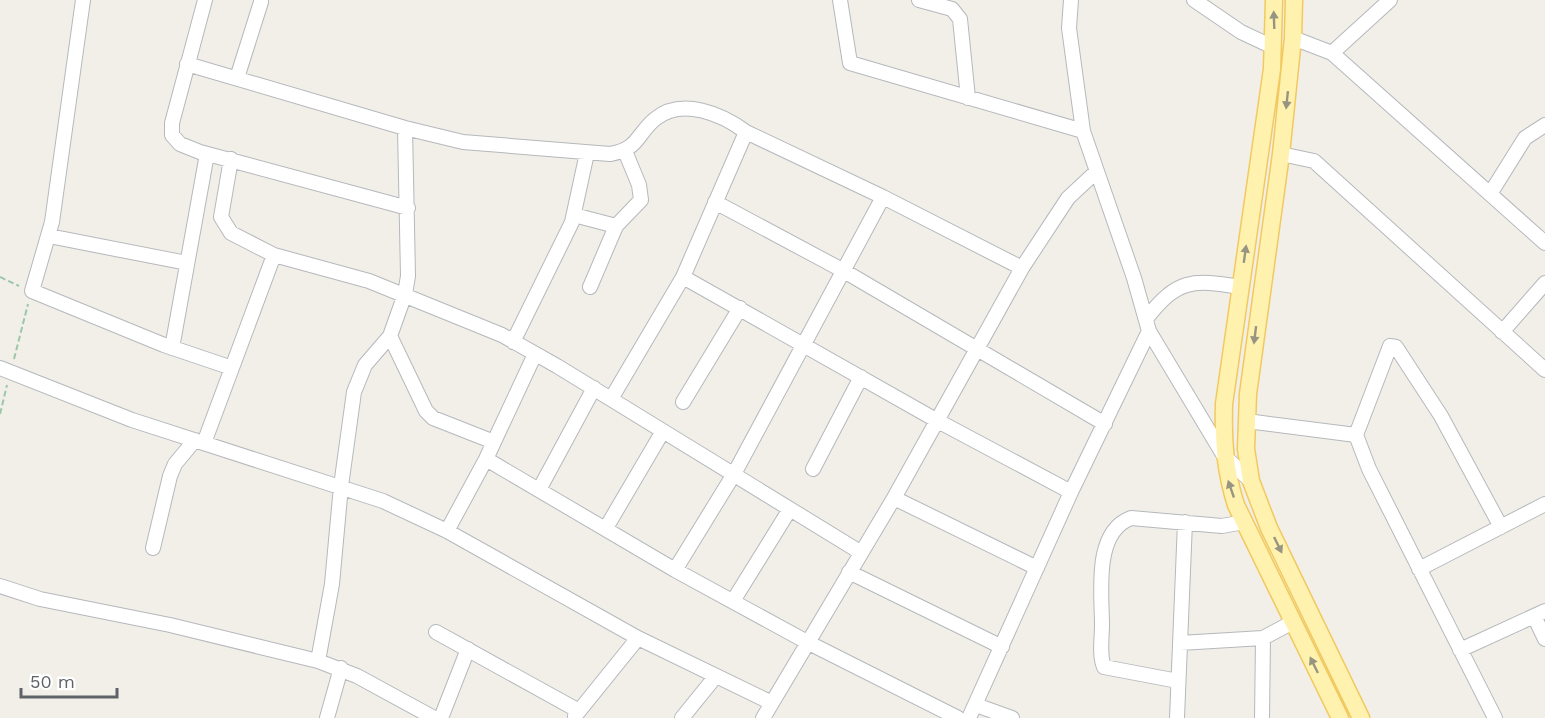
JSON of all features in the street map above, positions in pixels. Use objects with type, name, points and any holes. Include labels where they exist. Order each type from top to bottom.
[{"type":"main road","points":[[1274,0],[1274,47],[1224,404],[1224,456],[1227,479],[1244,522],[1340,718]]},
{"type":"main road","points":[[1294,0],[1293,38],[1281,154],[1248,394],[1246,448],[1251,481],[1269,528],[1361,718]]},
{"type":"street","points":[[82,0],[49,236],[32,291],[171,348],[232,368]]},
{"type":"street","points":[[205,0],[187,64],[171,135],[180,144],[207,154],[408,208]]},
{"type":"street","points":[[840,0],[850,63],[1083,131]]},
{"type":"street","points":[[920,0],[952,9],[960,19],[968,98]]},
{"type":"street","points":[[1072,0],[1069,28],[1083,131],[1147,325],[1224,456],[1251,481]]},
{"type":"street","points":[[1194,0],[1209,5],[1241,32],[1274,47]]},
{"type":"street","points":[[1332,53],[1390,0]]},
{"type":"street","points":[[237,78],[261,2]]},
{"type":"street","points":[[1293,38],[1332,53],[1545,243]]},
{"type":"street","points":[[187,64],[405,128],[471,143],[587,153],[625,151],[634,145],[653,121],[676,111],[706,111],[727,119],[746,132],[883,197],[1022,268]]},
{"type":"street","points":[[318,661],[332,584],[341,486],[356,384],[365,365],[390,336],[405,294],[409,254],[405,128]]},
{"type":"street","points":[[1490,194],[1525,138],[1543,128]]},
{"type":"street","points":[[611,399],[683,277],[746,132]]},
{"type":"street","points":[[590,287],[616,226],[641,200],[639,185],[625,151]]},
{"type":"street","points":[[513,342],[574,215],[587,153]]},
{"type":"street","points":[[171,348],[207,154]]},
{"type":"street","points":[[1281,154],[1314,161],[1545,370]]},
{"type":"street","points":[[231,159],[221,218],[231,233],[274,255],[331,269],[405,294],[513,342],[594,388],[860,552]]},
{"type":"street","points":[[764,718],[860,552],[894,498],[1022,268],[1068,198],[1097,171]]},
{"type":"street","points":[[675,570],[734,474],[883,197]]},
{"type":"street","points":[[715,202],[844,271],[1104,424]]},
{"type":"street","points":[[574,215],[616,226]]},
{"type":"street","points":[[49,236],[187,263]]},
{"type":"street","points":[[153,548],[170,476],[175,464],[200,441],[232,368],[274,255]]},
{"type":"street","points":[[683,277],[936,420],[1071,492]]},
{"type":"street","points":[[969,718],[1147,325],[1162,298],[1187,284],[1204,281],[1240,287]]},
{"type":"street","points":[[1502,332],[1545,283]]},
{"type":"street","points":[[683,402],[740,308]]},
{"type":"street","points":[[390,336],[426,411],[433,418],[494,442]]},
{"type":"street","points":[[1495,718],[1369,469],[1356,435],[1387,351],[1392,345],[1421,382],[1501,527]]},
{"type":"street","points":[[447,531],[486,459],[535,354]]},
{"type":"street","points":[[5,371],[132,420],[383,501],[447,531],[638,638],[772,703]]},
{"type":"street","points":[[813,469],[861,377]]},
{"type":"street","points":[[540,488],[594,388]]},
{"type":"street","points":[[1247,421],[1356,435]]},
{"type":"street","points":[[606,528],[663,431]]},
{"type":"street","points":[[486,459],[540,488],[675,570],[807,642],[958,718]]},
{"type":"street","points":[[894,498],[1037,568]]},
{"type":"street","points":[[1419,569],[1545,504]]},
{"type":"street","points":[[733,601],[790,509]]},
{"type":"street","points":[[1178,681],[1104,667],[1103,560],[1109,540],[1124,520],[1139,518],[1222,526],[1244,522]]},
{"type":"street","points":[[1177,718],[1185,522]]},
{"type":"street","points":[[849,572],[1002,647]]},
{"type":"street","points":[[0,586],[40,599],[170,626],[318,661],[341,668],[434,718]]},
{"type":"street","points":[[1460,650],[1539,614],[1545,639]]},
{"type":"street","points":[[1180,643],[1263,638],[1293,622]]},
{"type":"street","points":[[436,632],[576,715],[638,638]]},
{"type":"street","points":[[1262,718],[1263,638]]},
{"type":"street","points":[[441,718],[468,649]]},
{"type":"street","points":[[327,718],[341,668]]},
{"type":"street","points":[[682,718],[716,676]]},
{"type":"street","points":[[976,705],[1012,718]]},
{"type":"path","points":[[0,277],[32,291],[5,371],[0,414]]}]
